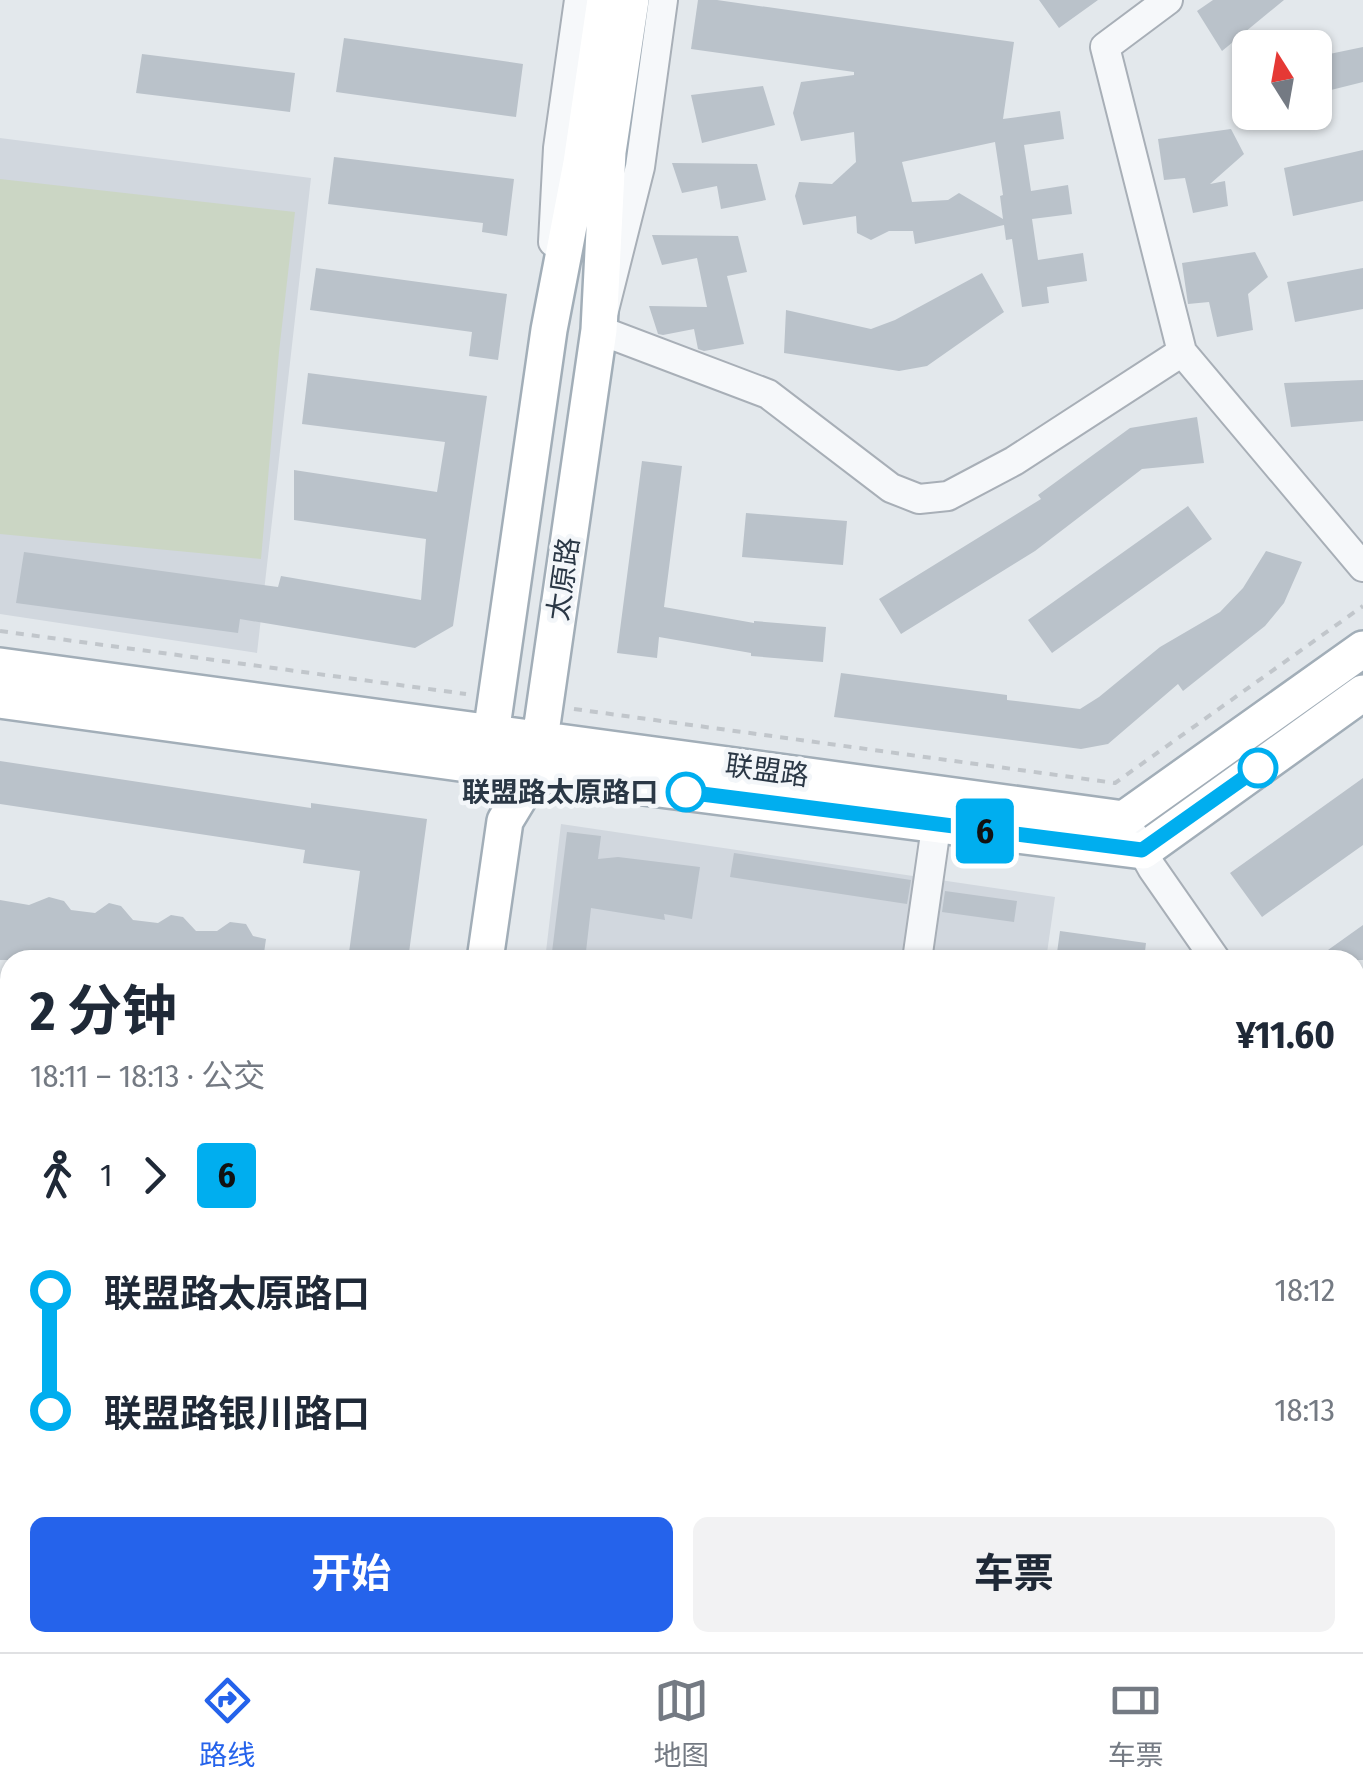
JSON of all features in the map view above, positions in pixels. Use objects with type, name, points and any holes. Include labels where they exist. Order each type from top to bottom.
[{"type":"main road","name":"太原路","points":[[505,821],[491,732],[549,330],[581,163],[605,0]]},
{"type":"main road","name":"太原路","points":[[486,950],[505,821],[539,739],[598,330],[608,152],[631,0]]},
{"type":"main road","points":[[1124,819],[1363,648]]},
{"type":"main road","name":"联盟路","points":[[0,666],[1124,819]]},
{"type":"main road","points":[[1142,850],[1363,693]]},
{"type":"main road","name":"联盟路","points":[[0,700],[491,732]]},
{"type":"main road","name":"联盟路","points":[[539,739],[934,825],[1142,850]]},
{"type":"street","name":"太原路","points":[[549,330],[558,148],[580,0]]},
{"type":"street","name":"太原路","points":[[598,330],[640,167],[663,0]]},
{"type":"street","points":[[1168,0],[1105,46],[1182,352],[1363,567]]},
{"type":"street","points":[[598,330],[768,394],[891,488],[919,499],[948,496],[1014,462],[1182,352]]},
{"type":"street","points":[[1124,819],[1152,868],[1209,950]]},
{"type":"street","points":[[918,950],[934,825]]},
{"type":"path","points":[[539,739],[1115,782],[1363,606]]},
{"type":"path","points":[[0,631],[491,732]]},
{"type":"shaded area","points":[[0,138],[311,178],[257,653],[0,614]]},
{"type":"shaded area","points":[[561,824],[1055,897],[1047,950],[546,950]]},
{"type":"green space","points":[[0,179],[295,212],[261,559],[0,534]]},
{"type":"building","points":[[698,0],[1014,42],[1003,119],[1060,111],[1064,139],[1024,145],[1031,191],[1068,185],[1072,214],[1032,219],[1038,260],[1083,253],[1087,281],[1047,287],[1049,303],[1022,307],[1012,239],[1006,240],[1004,225],[915,244],[913,231],[889,231],[871,240],[857,233],[856,216],[803,225],[795,196],[799,182],[832,184],[856,162],[854,132],[801,141],[793,113],[801,82],[854,72],[691,49]],"holes":[[[995,142],[1003,219],[959,193],[948,200],[912,202],[902,162]]]},
{"type":"building","points":[[1039,0],[1098,0],[1059,28]]},
{"type":"building","points":[[1213,0],[1284,0],[1248,30],[1232,30],[1232,43],[1222,51],[1197,11]]},
{"type":"building","points":[[344,38],[523,64],[516,117],[336,92]]},
{"type":"building","points":[[1363,47],[1363,82],[1332,90],[1332,53]]},
{"type":"building","points":[[142,54],[295,73],[290,112],[136,93]]},
{"type":"building","points":[[763,86],[775,125],[702,143],[691,95]]},
{"type":"building","points":[[1231,129],[1244,154],[1210,184],[1225,181],[1228,206],[1193,213],[1185,178],[1164,180],[1158,139]]},
{"type":"building","points":[[1363,150],[1363,201],[1293,216],[1284,168]]},
{"type":"building","points":[[334,157],[514,179],[507,236],[482,232],[483,223],[328,204]]},
{"type":"building","points":[[672,163],[757,164],[766,200],[721,209],[717,186],[682,193]]},
{"type":"building","points":[[652,235],[738,236],[747,272],[727,276],[744,344],[704,351],[698,349],[694,329],[658,334],[649,306],[707,307],[697,258],[662,265]]},
{"type":"building","points":[[1255,252],[1268,277],[1248,294],[1253,330],[1217,337],[1209,302],[1188,304],[1182,263]]},
{"type":"building","points":[[316,268],[507,294],[498,360],[469,356],[472,332],[310,310]]},
{"type":"building","points":[[1363,268],[1363,309],[1295,322],[1287,282]]},
{"type":"building","points":[[982,273],[1004,312],[927,366],[899,371],[784,353],[786,310],[871,329]]},
{"type":"building","points":[[308,373],[487,396],[453,626],[415,648],[240,619],[238,633],[16,603],[24,552],[278,587],[281,576],[421,600],[426,539],[294,520],[294,470],[437,492],[445,442],[302,424]]},
{"type":"building","points":[[1363,380],[1363,421],[1291,427],[1284,383]]},
{"type":"building","points":[[1197,417],[1204,463],[1142,469],[1035,551],[901,634],[879,599],[1041,499],[1038,495],[1130,428]]},
{"type":"building","points":[[642,461],[682,466],[664,607],[754,623],[826,627],[823,662],[751,656],[659,637],[657,658],[617,653]]},
{"type":"building","points":[[1188,506],[1212,539],[1052,653],[1028,620]]},
{"type":"building","points":[[746,513],[847,521],[843,565],[742,557]]},
{"type":"building","points":[[1266,551],[1302,562],[1284,603],[1265,626],[1183,691],[1178,684],[1108,744],[1081,749],[834,717],[841,673],[1080,709],[1160,647],[1220,612],[1243,588]]},
{"type":"building","points":[[0,761],[311,808],[311,803],[427,819],[409,950],[349,950],[360,871],[303,863],[305,850],[0,804]]},
{"type":"building","points":[[1363,778],[1363,845],[1262,917],[1230,873]]},
{"type":"building","points":[[567,832],[601,836],[598,859],[618,857],[700,867],[692,919],[664,914],[665,920],[591,908],[586,950],[552,950]]},
{"type":"building","points":[[734,853],[911,880],[907,904],[730,877]]},
{"type":"building","points":[[945,891],[1017,901],[1014,922],[942,912]]},
{"type":"building","points":[[49,897],[64,901],[71,910],[95,913],[109,903],[121,906],[133,920],[158,923],[171,915],[183,917],[196,931],[217,931],[230,922],[246,924],[253,936],[266,939],[264,950],[0,950],[0,900],[29,905]]},
{"type":"building","points":[[1363,925],[1363,950],[1328,950]]},
{"type":"building","points":[[1060,931],[1146,943],[1145,950],[1057,950]]},
{"type":"bus line","name":"6","points":[[686,792],[1142,850],[1258,768]]},
{"type":"place","name":"联盟路太原路口","points":[[686,792]]}]
